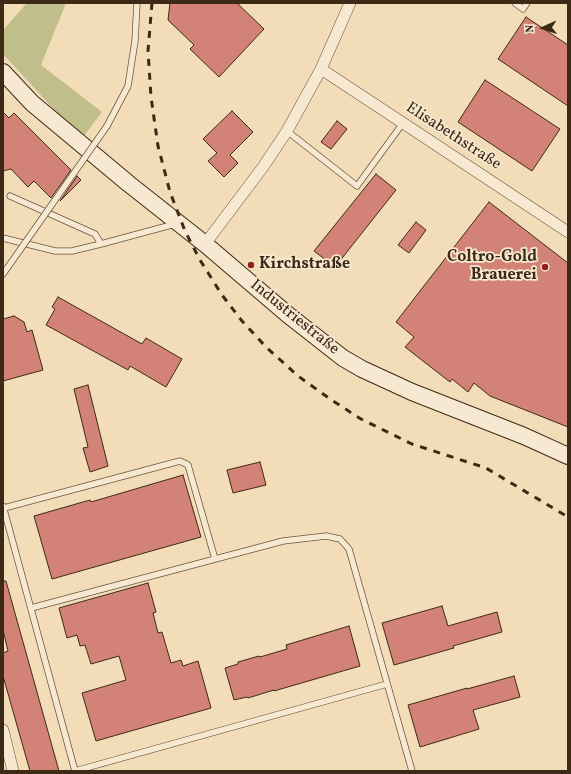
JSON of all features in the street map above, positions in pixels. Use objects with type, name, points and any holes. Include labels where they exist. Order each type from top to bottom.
[{"type":"main road","name":"Industriestraße","points":[[3,72],[32,103],[129,184],[205,244],[286,314],[343,358],[362,369],[412,392],[524,436],[568,456]]},
{"type":"street","points":[[205,244],[263,167],[287,131],[321,68],[350,3]]},
{"type":"street","name":"Elisabethstraße","points":[[321,68],[568,232]]},
{"type":"street","points":[[3,730],[13,771]]},
{"type":"lane","points":[[3,274],[107,126],[128,86],[137,3]]},
{"type":"lane","points":[[515,3],[523,9],[527,3]]},
{"type":"lane","points":[[287,131],[357,186],[403,123]]},
{"type":"lane","points":[[10,196],[95,234],[102,244]]},
{"type":"lane","points":[[3,238],[55,251],[72,251],[178,223]]},
{"type":"lane","points":[[216,559],[188,465],[180,461],[3,507],[75,771],[387,684]]},
{"type":"lane","points":[[31,608],[283,541],[326,536],[340,539],[349,548],[412,771]]},
{"type":"shaded area","points":[[27,3],[66,3],[41,65],[102,112],[83,137],[60,116],[3,54],[3,30]]},
{"type":"building","points":[[170,3],[237,3],[264,29],[219,77],[190,49],[194,45],[168,20]]},
{"type":"building","points":[[526,17],[568,45],[568,106],[498,59]]},
{"type":"building","points":[[485,80],[560,129],[532,171],[458,122]]},
{"type":"building","points":[[232,111],[253,132],[230,155],[238,163],[224,177],[208,161],[217,153],[203,139]]},
{"type":"building","points":[[3,112],[9,118],[14,113],[71,170],[51,198],[34,181],[28,187],[11,169],[3,171]]},
{"type":"building","points":[[337,121],[347,129],[331,149],[321,142]]},
{"type":"building","points":[[376,174],[396,190],[335,267],[314,251]]},
{"type":"building","points":[[77,176],[81,180],[60,201]]},
{"type":"building","points":[[489,202],[568,263],[568,427],[490,396],[474,383],[468,392],[452,379],[450,382],[405,347],[414,337],[396,322]]},
{"type":"building","points":[[416,222],[426,230],[409,253],[398,245]]},
{"type":"building","points":[[58,297],[142,344],[146,338],[182,359],[166,387],[130,366],[128,370],[46,325],[55,309],[52,307]]},
{"type":"building","points":[[14,316],[24,322],[27,332],[32,330],[43,370],[3,381],[3,319]]},
{"type":"building","points":[[88,385],[108,466],[90,472],[83,448],[88,447],[74,389]]},
{"type":"building","points":[[260,462],[266,485],[233,493],[227,470]]},
{"type":"building","points":[[183,475],[201,537],[52,579],[34,516],[90,500],[91,502]]},
{"type":"building","points":[[3,581],[6,581],[59,771],[30,771],[3,676],[3,653],[8,651],[3,630]]},
{"type":"building","points":[[148,583],[156,612],[153,613],[158,633],[162,632],[171,663],[181,660],[183,666],[198,661],[211,708],[96,741],[82,693],[126,680],[119,656],[91,664],[85,645],[80,646],[77,635],[67,638],[59,608]]},
{"type":"building","points":[[442,606],[448,626],[497,612],[502,632],[453,646],[454,648],[394,665],[382,623]]},
{"type":"building","points":[[349,626],[360,666],[274,691],[234,700],[225,668],[238,664],[238,662],[287,649],[286,645]]},
{"type":"building","points":[[514,676],[520,697],[473,710],[479,729],[420,747],[408,705]]},
{"type":"railway","points":[[152,3],[148,51],[151,97],[158,146],[170,192],[185,231],[200,260],[222,295],[242,321],[266,347],[298,376],[361,419],[412,444],[486,468],[568,517]]},
{"type":"place","name":"Kirchstraße","points":[[251,265]]},
{"type":"place","name":"Coltro-Gold Brauerei","points":[[545,267]]}]
